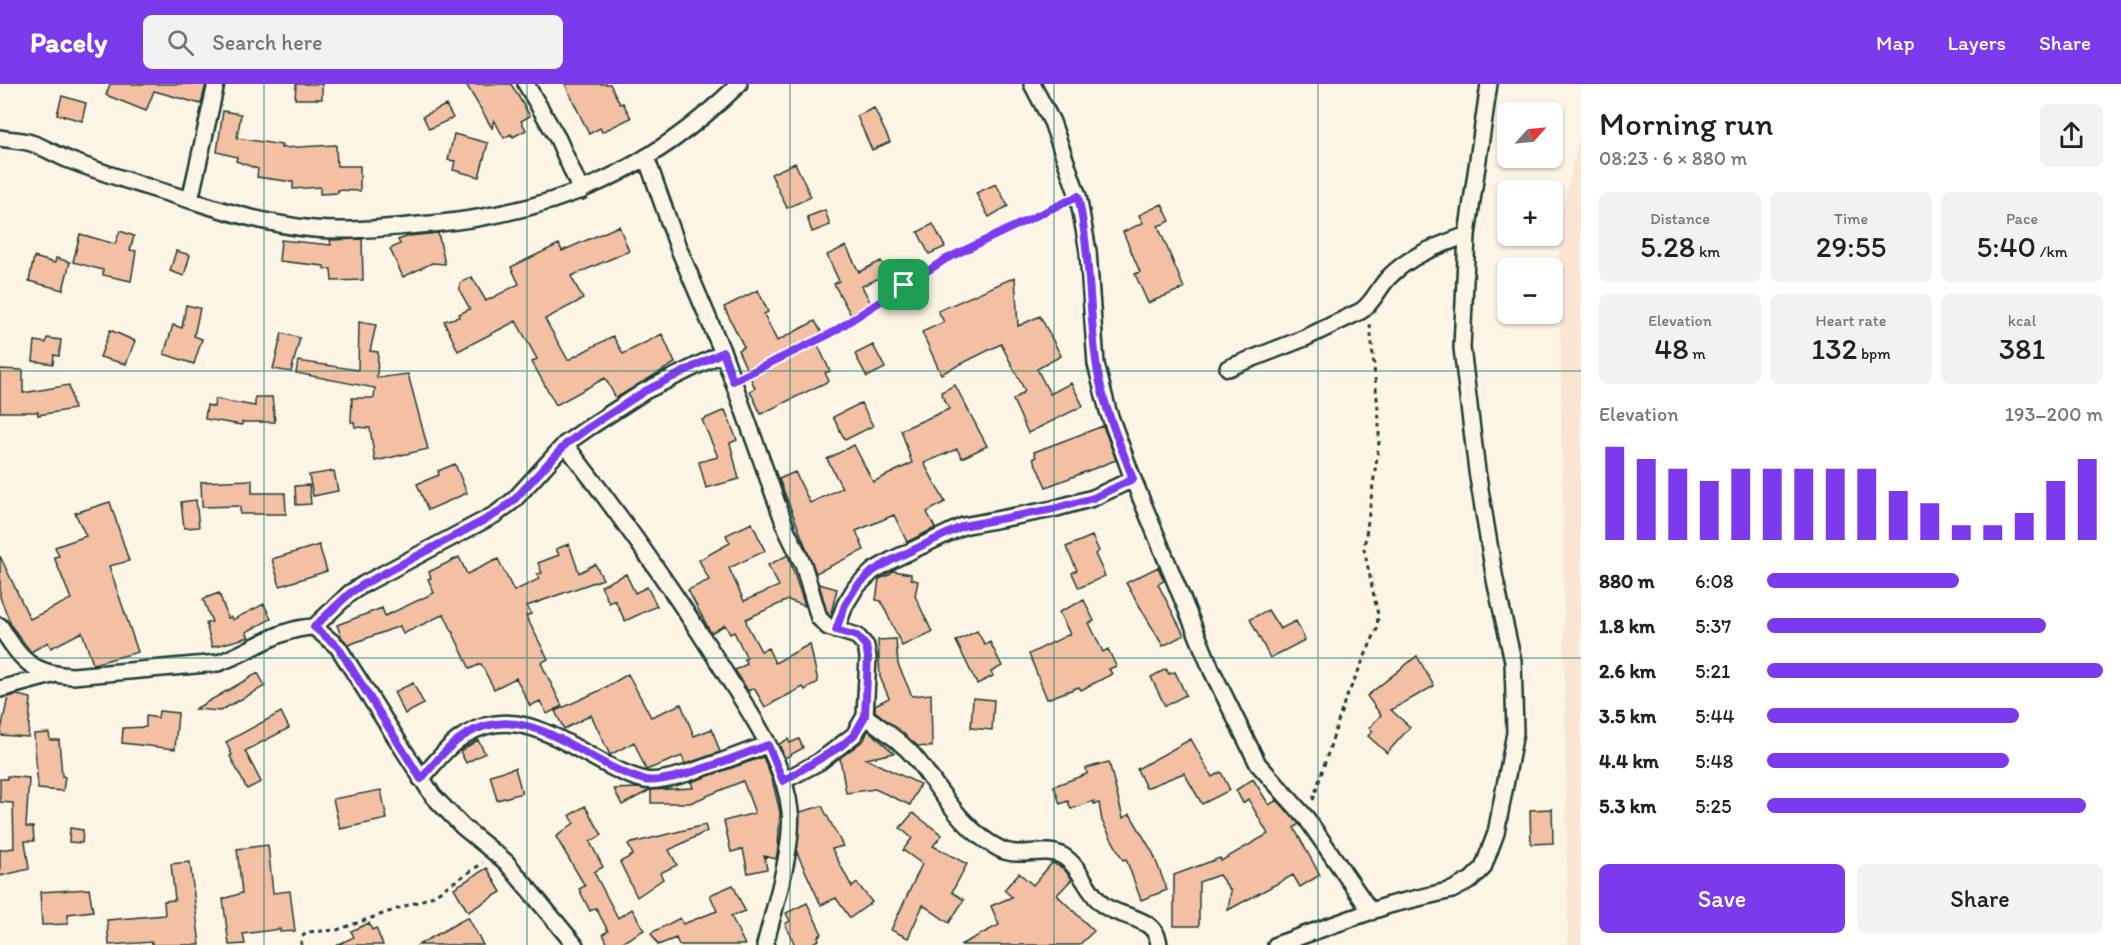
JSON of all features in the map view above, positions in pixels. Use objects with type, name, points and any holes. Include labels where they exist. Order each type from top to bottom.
[{"type":"street","points":[[190,200],[216,84]]},
{"type":"street","points":[[526,84],[558,139],[581,191]]},
{"type":"street","points":[[0,138],[31,143],[69,160],[190,200],[254,218],[314,229],[375,229],[493,217],[518,212],[581,191],[610,179],[646,157],[713,110],[740,84]]},
{"type":"street","points":[[1032,84],[1052,122],[1078,196],[1088,251],[1096,363],[1108,411],[1133,479],[1212,671],[1258,764],[1307,819],[1371,912]]},
{"type":"street","points":[[1276,945],[1371,912],[1452,890],[1471,880],[1483,868],[1496,833],[1515,733],[1513,661],[1495,580],[1477,471],[1462,348],[1467,235],[1490,84]]},
{"type":"street","points":[[646,157],[678,247],[723,352],[787,531],[803,564],[815,609],[822,623],[857,636],[866,646],[868,657],[865,716],[854,735],[841,746],[783,781]]},
{"type":"street","points":[[1228,368],[1334,325],[1370,305],[1378,291],[1402,266],[1421,253],[1467,235]]},
{"type":"street","points":[[314,627],[350,593],[364,584],[496,514],[522,492],[566,444],[617,407],[723,352]]},
{"type":"street","points":[[566,444],[681,602],[768,745],[783,781],[790,812],[789,837],[765,945]]},
{"type":"street","points":[[836,630],[845,605],[856,587],[873,571],[892,560],[963,526],[1053,509],[1093,498],[1133,479]]},
{"type":"street","points":[[0,626],[23,660],[34,668],[52,675]]},
{"type":"street","points":[[0,689],[52,675],[110,675],[218,663],[239,657],[294,627],[314,627],[338,647],[421,779],[446,812],[495,852],[531,890],[575,945]]},
{"type":"street","points":[[865,716],[901,742],[954,811],[981,837],[1004,851],[1050,853],[1063,857],[1104,906],[1148,924],[1155,930],[1159,945]]},
{"type":"street","points":[[421,779],[445,752],[467,734],[493,725],[515,722],[539,729],[596,759],[647,780],[668,778],[768,745]]},
{"type":"path","points":[[733,381],[830,334],[946,259],[1078,196]]},
{"type":"path","points":[[1307,819],[1344,703],[1377,629],[1378,615],[1364,549],[1373,496],[1379,431],[1370,305]]},
{"type":"path","points":[[301,945],[301,938],[306,932],[337,930],[431,897],[464,878],[495,852]]},
{"type":"shaded area","points":[[1581,127],[1581,945],[1568,945],[1560,324],[1563,324],[1563,258],[1559,258],[1559,246],[1563,246],[1563,209]]},
{"type":"building","points":[[110,84],[206,84],[201,104],[154,91],[146,111],[106,95]]},
{"type":"building","points":[[296,84],[322,84],[322,99],[295,99]]},
{"type":"building","points":[[466,84],[511,84],[530,116],[521,121],[526,130],[513,137],[511,134],[504,138],[494,120],[492,128]]},
{"type":"building","points":[[565,84],[610,84],[620,104],[623,103],[631,118],[602,132],[600,128],[589,134]]},
{"type":"building","points":[[62,96],[86,103],[82,121],[57,114]]},
{"type":"building","points":[[446,105],[453,118],[429,129],[423,116]]},
{"type":"building","points":[[874,108],[890,142],[872,150],[857,116]]},
{"type":"building","points":[[223,111],[241,114],[237,138],[282,145],[281,148],[336,145],[337,166],[360,166],[360,191],[338,190],[338,193],[320,194],[320,187],[293,189],[293,182],[257,177],[258,169],[236,161],[237,157],[217,152]]},
{"type":"building","points":[[454,134],[488,143],[479,177],[453,170],[455,161],[448,160]]},
{"type":"building","points":[[795,163],[811,197],[787,208],[771,174]]},
{"type":"building","points":[[996,184],[1008,206],[989,217],[976,193]]},
{"type":"building","points":[[1162,204],[1170,221],[1158,226],[1184,288],[1148,303],[1135,274],[1140,272],[1123,232],[1143,223],[1139,215]]},
{"type":"building","points":[[825,210],[830,225],[812,232],[807,217]]},
{"type":"building","points":[[933,224],[945,247],[929,254],[918,232]]},
{"type":"building","points":[[619,226],[629,251],[571,276],[583,299],[545,319],[568,360],[613,336],[623,354],[662,334],[675,363],[616,398],[605,378],[556,405],[532,362],[537,359],[516,321],[458,351],[444,321],[459,317],[459,314],[470,309],[460,291],[460,283],[472,277],[486,301],[519,284],[511,267],[559,244],[562,251]]},
{"type":"building","points":[[120,231],[134,236],[130,250],[136,251],[131,281],[103,275],[103,270],[73,262],[80,234],[115,244]]},
{"type":"building","points":[[438,233],[445,264],[432,263],[403,277],[390,249],[400,244],[398,240],[409,236]]},
{"type":"building","points":[[362,239],[363,280],[332,281],[331,269],[324,269],[324,266],[279,261],[281,240],[331,245],[330,240]]},
{"type":"building","points":[[846,246],[859,272],[881,261],[888,274],[862,286],[871,304],[851,315],[834,284],[839,281],[827,255]]},
{"type":"building","points":[[176,251],[190,255],[184,276],[170,271]]},
{"type":"building","points":[[34,257],[55,263],[56,258],[70,262],[63,290],[29,281]]},
{"type":"building","points":[[1015,277],[1018,326],[1040,316],[1061,356],[1037,369],[1050,394],[1071,383],[1083,406],[1028,433],[1013,400],[1025,391],[1001,344],[941,374],[922,332],[944,322],[938,311]]},
{"type":"building","points":[[758,290],[768,312],[764,314],[777,341],[815,321],[822,333],[814,337],[830,371],[825,373],[829,381],[761,414],[750,391],[755,388],[738,350],[744,347],[724,307]]},
{"type":"building","points":[[186,305],[200,308],[194,336],[202,339],[194,364],[164,354],[173,325],[182,328]]},
{"type":"building","points":[[359,322],[376,325],[370,351],[378,352],[377,378],[408,374],[428,449],[375,461],[370,428],[355,427],[354,422],[351,422],[352,398],[374,398],[375,388],[296,373],[298,361],[358,370]]},
{"type":"building","points":[[110,330],[135,341],[126,364],[100,357]]},
{"type":"building","points":[[282,333],[300,338],[291,372],[273,369]]},
{"type":"building","points":[[47,338],[61,340],[59,356],[54,355],[53,364],[33,361],[35,341],[46,343]]},
{"type":"building","points":[[873,345],[885,368],[867,377],[855,354]]},
{"type":"building","points":[[0,369],[23,370],[23,393],[69,385],[74,409],[38,415],[38,412],[0,412]]},
{"type":"building","points":[[955,385],[987,446],[962,458],[957,449],[924,463],[945,502],[927,512],[935,528],[907,542],[894,515],[856,531],[864,550],[816,573],[779,479],[795,472],[810,503],[842,488],[827,459],[854,445],[873,482],[912,463],[901,430],[949,409],[941,392]]},
{"type":"building","points":[[255,397],[272,397],[275,422],[242,422],[242,425],[205,419],[207,405],[214,407],[215,399],[255,406]]},
{"type":"building","points":[[861,403],[873,426],[845,440],[833,417]]},
{"type":"building","points":[[725,410],[737,440],[730,443],[739,479],[706,488],[699,462],[718,457],[702,420]]},
{"type":"building","points":[[1103,426],[1116,460],[1046,487],[1033,458],[1036,457],[1034,452]]},
{"type":"building","points":[[455,464],[467,493],[428,510],[417,484],[439,475],[438,471]]},
{"type":"building","points":[[334,471],[338,491],[313,496],[309,475]]},
{"type":"building","points":[[252,480],[252,493],[285,493],[286,514],[240,514],[240,506],[202,507],[201,482]]},
{"type":"building","points":[[309,485],[311,504],[296,505],[295,486]]},
{"type":"building","points":[[196,500],[199,527],[184,528],[181,502]]},
{"type":"building","points":[[110,502],[129,561],[109,566],[138,652],[93,664],[82,632],[51,648],[48,642],[31,652],[12,627],[0,597],[0,556],[30,619],[71,599],[54,557],[59,556],[55,547],[86,536],[75,513]]},
{"type":"building","points":[[752,523],[765,551],[729,568],[744,601],[779,586],[768,565],[788,555],[805,606],[788,600],[746,619],[747,625],[761,651],[768,648],[775,663],[810,644],[818,682],[805,690],[803,687],[765,707],[754,688],[748,691],[735,670],[747,664],[744,659],[747,658],[734,632],[730,634],[725,625],[711,633],[688,590],[709,580],[699,560],[730,543],[726,535]]},
{"type":"building","points":[[1092,536],[1099,551],[1095,554],[1105,576],[1079,588],[1072,573],[1077,570],[1066,547]]},
{"type":"building","points":[[569,544],[579,573],[595,564],[603,579],[527,606],[531,614],[526,616],[548,659],[541,663],[562,706],[547,714],[540,701],[530,706],[516,678],[494,689],[481,664],[470,669],[444,614],[403,634],[400,626],[348,645],[342,638],[337,625],[382,608],[385,616],[434,593],[428,579],[431,578],[429,572],[459,557],[467,574],[498,559],[514,591],[539,579],[537,574],[542,573],[538,563],[559,555],[556,549]]},
{"type":"building","points":[[319,545],[327,571],[280,586],[272,559]]},
{"type":"building","points":[[1158,567],[1164,581],[1158,584],[1184,635],[1163,646],[1126,583]]},
{"type":"building","points":[[893,571],[911,574],[911,579],[918,581],[915,596],[932,632],[902,646],[881,601],[876,600],[879,579]]},
{"type":"building","points":[[626,574],[635,593],[647,587],[657,606],[625,621],[615,600],[609,603],[601,586]]},
{"type":"building","points":[[819,584],[837,589],[831,613],[827,612]]},
{"type":"building","points":[[219,593],[228,618],[231,617],[232,620],[264,604],[271,619],[246,632],[249,637],[212,647],[206,623],[212,622],[203,599]]},
{"type":"building","points":[[1084,600],[1094,621],[1089,623],[1103,652],[1108,649],[1116,666],[1109,669],[1112,674],[1081,690],[1079,687],[1047,699],[1029,654],[1070,634],[1059,612]]},
{"type":"building","points":[[1268,610],[1280,629],[1296,621],[1305,640],[1270,658],[1250,619]]},
{"type":"building","points":[[977,631],[985,645],[990,642],[1002,666],[991,672],[993,676],[977,684],[956,641]]},
{"type":"building","points":[[896,639],[898,664],[912,696],[931,694],[932,747],[918,746],[875,711],[875,705],[889,698],[880,677],[878,640]]},
{"type":"building","points":[[1417,656],[1434,686],[1391,710],[1410,727],[1387,753],[1368,736],[1373,731],[1369,728],[1381,715],[1367,696]]},
{"type":"building","points":[[1166,669],[1169,674],[1175,672],[1186,695],[1165,706],[1151,677]]},
{"type":"building","points":[[258,673],[265,686],[220,711],[195,709]]},
{"type":"building","points":[[628,674],[651,717],[681,704],[694,736],[712,729],[720,752],[685,764],[682,756],[646,770],[634,742],[610,755],[591,715],[564,729],[555,711],[601,690]]},
{"type":"building","points":[[413,683],[424,704],[405,714],[394,692]]},
{"type":"building","points":[[17,695],[31,698],[28,737],[0,735],[8,697]]},
{"type":"building","points":[[973,698],[994,700],[992,730],[971,728]]},
{"type":"building","points":[[159,711],[178,713],[175,749],[122,743],[123,728],[146,727],[146,716],[158,718]]},
{"type":"building","points":[[281,712],[289,728],[245,751],[261,782],[247,789],[230,756],[232,755],[226,742]]},
{"type":"building","points":[[868,730],[894,753],[866,759],[920,784],[910,805],[875,789],[846,793],[840,758],[864,740]]},
{"type":"building","points":[[49,733],[50,740],[59,740],[62,776],[65,777],[63,791],[38,789],[34,734]]},
{"type":"building","points":[[788,739],[790,743],[799,739],[803,748],[785,758],[779,744]]},
{"type":"building","points":[[1191,739],[1212,777],[1221,772],[1230,790],[1202,804],[1184,773],[1146,788],[1137,769]]},
{"type":"building","points":[[478,740],[485,753],[466,763],[460,751]]},
{"type":"building","points":[[763,757],[772,779],[780,812],[776,859],[764,856],[767,869],[748,873],[743,849],[731,852],[724,821],[755,813],[743,781],[690,803],[651,803],[651,790],[693,788],[691,782]]},
{"type":"building","points":[[1109,762],[1123,818],[1130,814],[1153,853],[1167,890],[1141,900],[1126,859],[1123,860],[1102,821],[1099,803],[1094,804],[1094,801],[1071,809],[1068,801],[1060,804],[1054,786],[1087,774],[1086,768]]},
{"type":"building","points":[[515,768],[522,793],[497,800],[490,775]]},
{"type":"building","points":[[7,776],[29,778],[26,827],[33,827],[34,841],[25,841],[29,869],[0,876],[0,850],[14,848],[13,803],[0,802],[0,779],[7,779]]},
{"type":"building","points":[[1253,779],[1269,805],[1277,800],[1299,824],[1294,828],[1320,875],[1300,887],[1293,875],[1228,910],[1231,891],[1219,875],[1199,882],[1199,926],[1174,926],[1174,875],[1220,858],[1221,861],[1268,834],[1248,799],[1243,803],[1236,790]]},
{"type":"building","points":[[614,789],[650,790],[622,805]]},
{"type":"building","points":[[381,790],[387,819],[340,829],[333,799]]},
{"type":"building","points":[[585,806],[602,835],[590,842],[603,867],[594,872],[618,918],[632,909],[644,930],[618,945],[608,945],[603,934],[608,931],[596,908],[590,911],[579,889],[585,886],[556,837],[574,823],[570,815]]},
{"type":"building","points":[[822,806],[843,846],[832,849],[852,887],[857,883],[872,902],[850,918],[836,898],[821,905],[797,853],[800,812]]},
{"type":"building","points":[[1552,809],[1553,843],[1531,844],[1530,810]]},
{"type":"building","points":[[913,813],[942,835],[933,846],[967,864],[952,892],[964,900],[949,923],[923,905],[908,938],[891,930],[922,864],[903,850],[912,838],[900,828]]},
{"type":"building","points":[[705,825],[707,831],[669,850],[677,865],[660,873],[663,879],[637,897],[620,862],[633,855],[628,844]]},
{"type":"building","points":[[70,828],[83,830],[82,843],[69,842]]},
{"type":"building","points":[[268,845],[273,893],[290,891],[295,931],[280,932],[280,929],[243,934],[245,944],[229,945],[223,899],[242,893],[237,849]]},
{"type":"building","points":[[190,862],[200,945],[152,945],[152,942],[109,945],[107,920],[165,915],[164,901],[175,900],[171,864]]},
{"type":"building","points":[[1052,863],[1063,868],[1072,879],[1057,895],[1094,931],[1079,945],[960,945],[999,925],[991,906],[1012,897],[1004,890],[1019,873],[1033,885]]},
{"type":"building","points":[[487,868],[501,892],[468,912],[454,888]]},
{"type":"building","points":[[733,885],[745,911],[731,916],[745,945],[679,945],[676,938],[658,945],[651,933],[680,918],[683,924],[717,911],[710,895]]},
{"type":"building","points":[[89,889],[93,911],[68,914],[68,924],[42,925],[40,892]]},
{"type":"building","points":[[807,903],[822,934],[818,936],[819,940],[809,945],[795,945],[785,924],[790,921],[786,913]]},
{"type":"building","points":[[468,917],[483,945],[418,945]]},
{"type":"building","points":[[369,923],[372,930],[376,928],[383,945],[337,945],[354,937],[351,931]]},
{"type":"route","points":[[1078,196],[1088,251],[1096,363],[1108,411],[1133,479],[1093,498],[1053,509],[963,526],[873,571],[856,587],[845,605],[836,630],[857,636],[866,646],[868,657],[865,716],[854,735],[841,746],[819,762],[783,781],[768,745],[668,778],[647,780],[596,759],[539,729],[515,722],[493,725],[467,734],[445,752],[421,779],[338,647],[314,627],[350,593],[364,584],[496,514],[514,500],[566,444],[617,407],[723,352],[733,381],[830,334],[880,304],[904,285],[946,259],[1078,196]]}]
